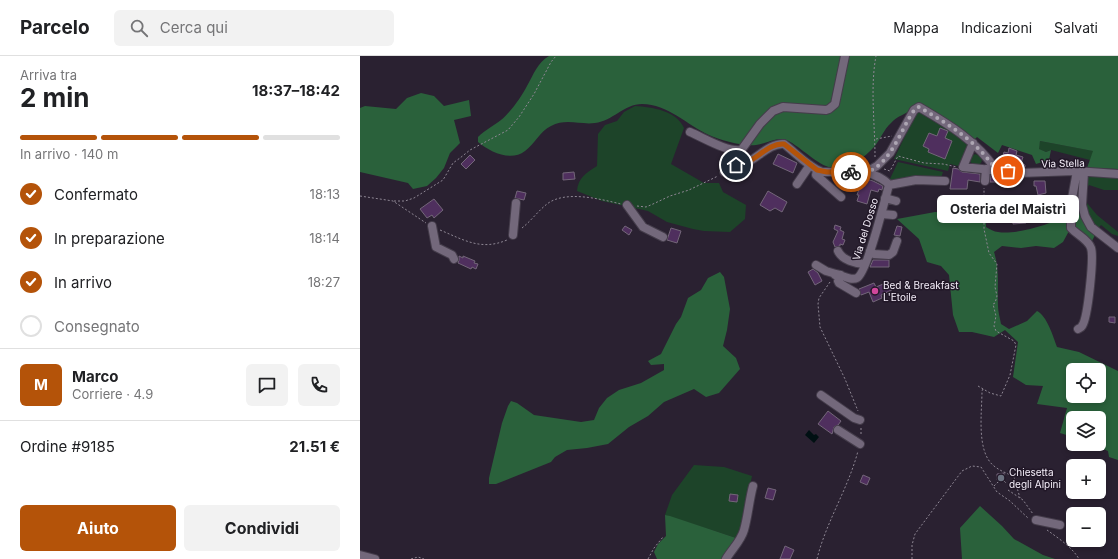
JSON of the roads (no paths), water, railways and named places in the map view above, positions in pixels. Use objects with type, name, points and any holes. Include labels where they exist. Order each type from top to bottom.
[{"type":"street","points":[[727,176],[736,165],[737,156],[741,150],[760,124],[773,110],[783,107],[826,110],[831,107],[836,100],[845,56]]},
{"type":"street","points":[[866,172],[877,166],[890,153],[914,110],[917,107],[920,107]]},
{"type":"street","points":[[920,107],[927,116]]},
{"type":"street","points":[[920,107],[973,143],[988,158],[996,170]]},
{"type":"street","points":[[690,132],[725,148],[735,151],[741,150]]},
{"type":"street","points":[[736,165],[742,166],[768,149],[782,143],[814,168],[827,172],[866,172],[877,176],[888,183],[888,185],[916,180],[944,181]]},
{"type":"street","name":"Via Stella","points":[[973,143],[963,167],[1026,173],[1081,171],[1118,174]]},
{"type":"street","points":[[797,184],[814,168]]},
{"type":"street","points":[[814,168],[816,175],[841,197]]},
{"type":"street","points":[[985,184],[986,169]]},
{"type":"street","points":[[1078,329],[1082,328],[1084,324],[1092,260],[1091,249],[1088,242],[1071,228],[1070,209],[1073,191],[1081,171]]},
{"type":"street","points":[[1081,171],[1082,205],[1085,216],[1091,227],[1118,248]]},
{"type":"street","name":"Via del Dosso","points":[[837,274],[853,278],[857,278],[860,275],[866,264],[882,214],[888,185]]},
{"type":"street","points":[[885,198],[896,201]]},
{"type":"street","points":[[513,235],[516,203]]},
{"type":"street","points":[[626,205],[643,227],[664,237]]},
{"type":"street","points":[[1055,214],[1070,209]]},
{"type":"street","points":[[882,214],[893,215]]},
{"type":"street","points":[[432,226],[436,247],[452,255],[454,259]]},
{"type":"street","points":[[870,251],[874,254],[889,255],[893,252],[897,241]]},
{"type":"street","points":[[838,251],[840,256],[848,260],[866,264]]},
{"type":"street","points":[[816,265],[826,271],[837,274],[839,283],[856,293]]},
{"type":"street","points":[[821,395],[854,418],[860,420]]},
{"type":"street","points":[[838,430],[860,444]]},
{"type":"street","points":[[726,559],[740,540],[744,530],[753,486]]},
{"type":"street","points":[[1033,520],[1060,524]]},
{"type":"street","points":[[360,555],[375,559]]},
{"type":"place","name":"Osteria del Maistrì","points":[[1008,171]]},
{"type":"place","name":"Bed & Breakfast L'Etoile","points":[[875,291]]},
{"type":"place","name":"Chiesetta degli Alpini","points":[[1001,478]]}]
